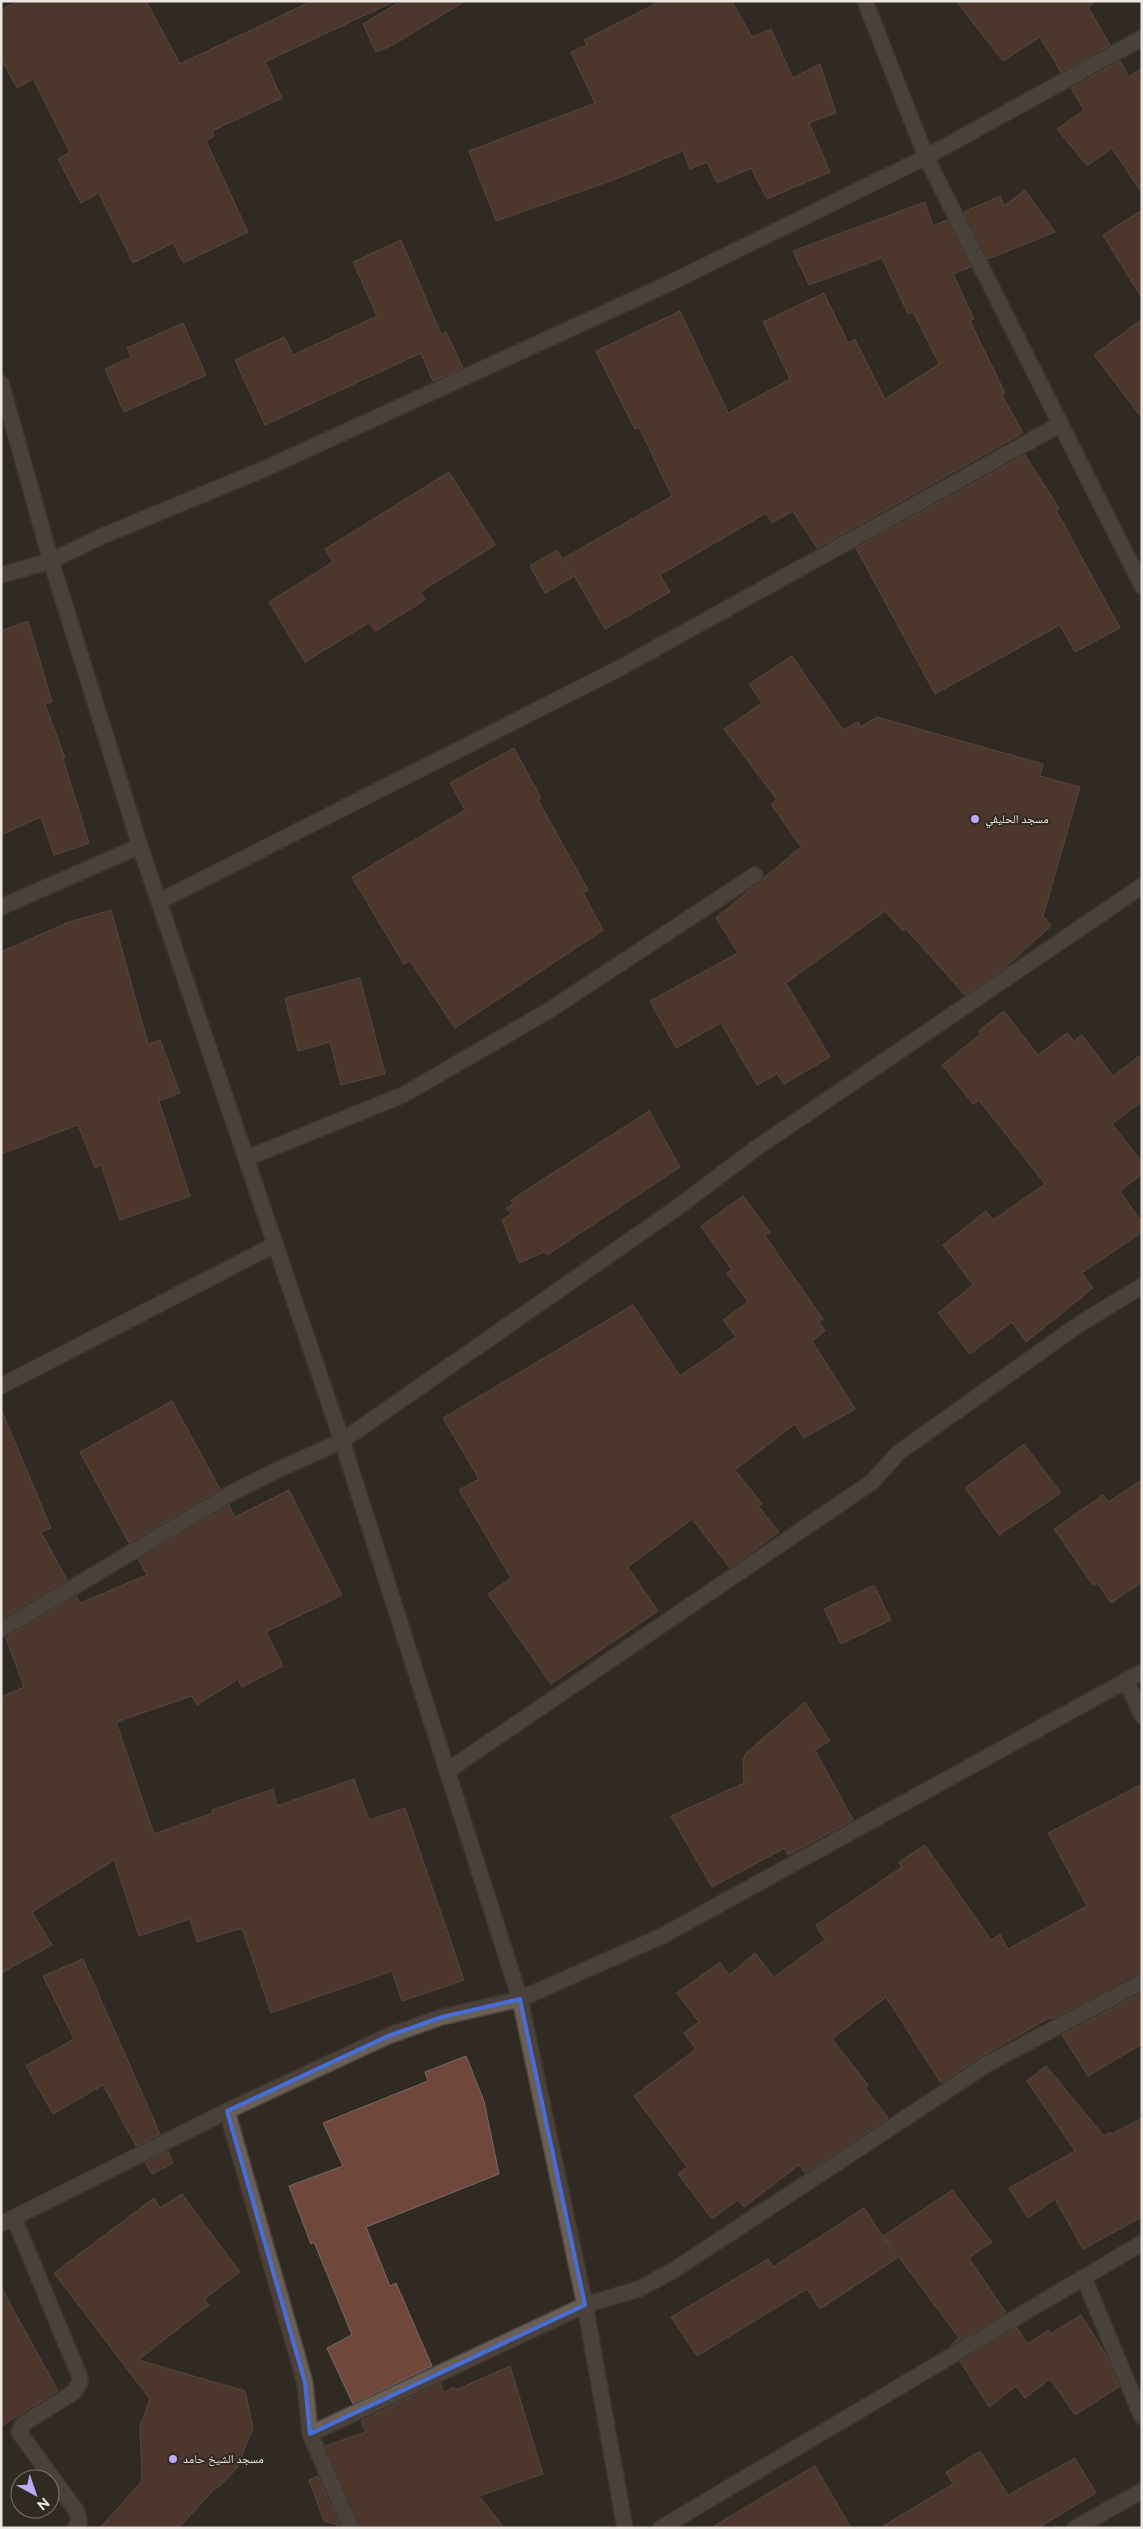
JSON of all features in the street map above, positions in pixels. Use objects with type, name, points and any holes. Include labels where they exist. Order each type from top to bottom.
[{"type":"street","points":[[865,1],[926,157],[1142,586]]},
{"type":"street","points":[[1,575],[52,561],[100,537],[262,470],[549,340],[670,283],[926,157],[1142,38]]},
{"type":"street","points":[[1,383],[52,561],[140,846],[342,1441],[520,1999],[585,2305],[626,2528]]},
{"type":"street","points":[[160,901],[618,669],[1061,424]]},
{"type":"street","points":[[1,907],[140,846]]},
{"type":"street","points":[[247,1158],[403,1095],[548,1011],[755,876]]},
{"type":"street","points":[[1,1630],[228,1495],[275,1471],[342,1441],[678,1207],[756,1149],[1142,886]]},
{"type":"street","points":[[1,1386],[276,1244]]},
{"type":"street","points":[[447,1771],[872,1482],[898,1453],[1070,1330],[1142,1286]]},
{"type":"street","points":[[75,2528],[79,2523],[77,2512],[19,2432],[23,2424],[74,2392],[80,2382],[79,2374],[8,2221],[227,2111],[388,2036],[442,2018],[520,1999],[662,1936],[1142,1672]]},
{"type":"street","points":[[1126,1680],[1142,1716]]},
{"type":"street","points":[[310,2434],[585,2305],[639,2289],[674,2270],[989,2063],[1142,1982]]},
{"type":"street","points":[[227,2111],[306,2383],[310,2434],[351,2528]]},
{"type":"street","points":[[661,2528],[1142,2243]]},
{"type":"street","points":[[1084,2278],[1142,2417]]},
{"type":"street","points":[[1075,2528],[1142,2491]]},
{"type":"highlighted area","points":[[520,1999],[585,2305],[310,2434],[305,2383],[227,2111],[388,2036],[442,2017]]},
{"type":"building","points":[[18,1],[146,1],[180,64],[312,1],[395,1],[265,62],[282,98],[212,131],[214,136],[206,141],[248,232],[183,263],[173,243],[133,263],[99,193],[81,203],[58,159],[70,152],[33,79],[17,88],[1,58],[1,10]]},
{"type":"building","points":[[401,1],[465,1],[393,45],[376,52],[363,24]]},
{"type":"building","points":[[661,1],[732,1],[752,37],[771,29],[793,78],[820,64],[836,113],[809,123],[830,172],[767,199],[751,168],[717,183],[707,162],[690,169],[683,151],[616,179],[496,221],[469,151],[595,103],[571,52],[587,45],[584,40]]},
{"type":"building","points":[[956,1],[1096,1],[1088,7],[1110,45],[1061,72],[1040,37],[1003,61]]},
{"type":"building","points":[[1120,61],[1129,77],[1142,68],[1142,193],[1112,148],[1087,166],[1057,129],[1084,110],[1071,88]]},
{"type":"building","points":[[1025,190],[1055,232],[988,259],[964,212],[1000,196],[1004,206]]},
{"type":"building","points":[[925,202],[933,226],[947,220],[971,267],[953,274],[974,319],[970,321],[1005,393],[1002,395],[1023,433],[817,548],[793,511],[772,523],[766,513],[660,575],[670,592],[605,629],[564,558],[672,496],[639,427],[635,429],[596,351],[680,311],[728,413],[790,379],[763,322],[824,293],[848,343],[855,339],[885,399],[939,364],[913,312],[908,314],[882,258],[809,285],[793,251]]},
{"type":"building","points":[[1142,210],[1142,298],[1103,235]]},
{"type":"building","points":[[401,240],[441,334],[446,332],[463,368],[433,381],[421,353],[265,425],[235,360],[284,337],[293,355],[377,316],[353,262]]},
{"type":"building","points":[[1142,319],[1142,418],[1094,355]]},
{"type":"building","points":[[183,323],[206,375],[124,412],[105,369],[131,357],[127,348]]},
{"type":"building","points":[[1025,455],[1059,508],[1056,510],[1120,628],[1075,652],[1060,625],[935,694],[856,548]]},
{"type":"building","points":[[449,472],[495,545],[420,592],[425,600],[375,631],[370,622],[305,662],[269,602],[333,562],[325,549]]},
{"type":"building","points":[[557,550],[573,577],[545,593],[530,566]]},
{"type":"building","points":[[28,621],[52,702],[45,704],[65,758],[63,759],[89,843],[54,855],[41,817],[1,835],[1,631]]},
{"type":"building","points":[[792,656],[843,730],[858,722],[861,727],[877,717],[1043,764],[1040,776],[1080,787],[1043,916],[1051,926],[1002,970],[965,995],[906,929],[903,931],[885,911],[786,983],[830,1057],[784,1084],[777,1074],[757,1085],[721,1023],[676,1048],[650,1001],[738,953],[716,918],[801,847],[771,804],[777,800],[724,729],[762,703],[749,684]]},
{"type":"building","points":[[514,748],[541,798],[538,800],[588,890],[583,893],[603,930],[455,1028],[410,961],[404,964],[352,877],[465,810],[450,783]]},
{"type":"building","points":[[111,910],[148,1044],[160,1040],[180,1093],[159,1101],[190,1196],[120,1220],[101,1165],[95,1168],[78,1125],[1,1154],[1,952],[69,922]]},
{"type":"building","points":[[360,978],[385,1074],[341,1085],[330,1042],[298,1051],[285,998]]},
{"type":"building","points":[[1004,1011],[1038,1055],[1067,1033],[1074,1041],[1082,1035],[1113,1076],[1142,1054],[1142,1101],[1112,1124],[1142,1162],[1142,1174],[1120,1191],[1142,1223],[1142,1232],[1082,1273],[1093,1288],[1026,1342],[1012,1322],[970,1354],[938,1313],[973,1285],[943,1245],[986,1211],[993,1220],[1045,1184],[979,1100],[973,1104],[942,1065],[981,1034],[979,1031]]},
{"type":"building","points":[[649,1111],[680,1167],[547,1255],[544,1252],[519,1263],[502,1220],[511,1214],[506,1208],[513,1204],[511,1200]]},
{"type":"building","points":[[743,1196],[770,1232],[765,1236],[823,1319],[819,1322],[825,1331],[812,1341],[855,1409],[804,1438],[795,1424],[735,1470],[762,1504],[758,1506],[779,1532],[730,1568],[692,1519],[628,1567],[658,1611],[551,1684],[488,1594],[511,1578],[459,1490],[479,1479],[443,1418],[633,1305],[680,1376],[736,1337],[723,1320],[748,1302],[727,1273],[732,1270],[701,1226]]},
{"type":"building","points":[[172,1401],[220,1489],[129,1543],[80,1452]]},
{"type":"building","points":[[1,1409],[51,1528],[41,1532],[67,1580],[1,1619]]},
{"type":"building","points":[[1024,1444],[1061,1493],[999,1535],[965,1488]]},
{"type":"building","points":[[1142,1480],[1142,1582],[1111,1603],[1097,1583],[1093,1585],[1054,1529],[1103,1495],[1108,1502]]},
{"type":"building","points":[[289,1490],[342,1595],[266,1632],[283,1666],[242,1687],[238,1679],[197,1705],[192,1696],[116,1722],[154,1834],[213,1813],[212,1810],[273,1789],[277,1806],[354,1779],[369,1820],[405,1808],[464,1980],[402,2001],[392,1971],[271,2013],[242,1928],[197,1942],[190,1919],[139,1936],[114,1860],[32,1912],[52,1945],[1,1973],[1,1697],[24,1687],[6,1638],[76,1596],[80,1603],[147,1575],[138,1559],[229,1505],[235,1517]]},
{"type":"building","points":[[874,1585],[891,1620],[841,1644],[824,1609]]},
{"type":"building","points":[[805,1702],[830,1741],[815,1750],[853,1820],[788,1855],[785,1848],[712,1887],[671,1816],[744,1783],[743,1760],[746,1753]]},
{"type":"building","points":[[1142,1784],[1142,1973],[1052,2019],[1051,2017],[984,2055],[941,2083],[886,1997],[832,2039],[868,2085],[865,2088],[888,2118],[805,2173],[799,2165],[744,2207],[738,2200],[712,2219],[678,2174],[687,2167],[634,2096],[696,2049],[684,2033],[699,2022],[677,1993],[720,1962],[729,1975],[755,1953],[774,1977],[825,1940],[816,1925],[902,1867],[899,1862],[925,1845],[991,1940],[1000,1934],[1008,1949],[1087,1906],[1048,1833]]},
{"type":"building","points":[[83,1959],[160,2134],[136,2146],[103,2085],[53,2114],[26,2066],[74,2039],[43,1976]]},
{"type":"building","points":[[1142,1993],[1142,2044],[1088,2076],[1062,2035]]},
{"type":"building","points":[[466,2056],[484,2101],[499,2174],[366,2227],[390,2286],[396,2283],[432,2366],[353,2404],[327,2348],[352,2335],[314,2242],[311,2244],[289,2186],[343,2166],[323,2123],[428,2081],[425,2072]]},
{"type":"building","points":[[1046,2066],[1104,2136],[1110,2132],[1112,2134],[1142,2118],[1142,2217],[1083,2249],[1055,2199],[1028,2218],[1009,2188],[1075,2151],[1027,2081]]},
{"type":"building","points":[[168,2151],[173,2163],[152,2174],[145,2162]]},
{"type":"building","points":[[952,2190],[992,2242],[969,2258],[1006,2313],[950,2346],[959,2338],[883,2236]]},
{"type":"building","points":[[182,2194],[240,2272],[204,2299],[209,2305],[138,2360],[245,2391],[253,2428],[237,2468],[218,2488],[215,2488],[179,2528],[100,2528],[142,2481],[140,2426],[150,2399],[54,2273],[154,2198],[160,2208]]},
{"type":"building","points":[[864,2208],[897,2258],[820,2309],[807,2289],[697,2356],[671,2317],[768,2259],[773,2267]]},
{"type":"building","points":[[1,2287],[58,2391],[1,2426]]},
{"type":"building","points":[[1081,2315],[1106,2355],[1119,2387],[1075,2415],[1050,2379],[1025,2398],[1016,2386],[989,2407],[960,2361],[1017,2328],[1028,2344],[1048,2330],[1050,2334]]},
{"type":"building","points":[[510,2366],[543,2474],[479,2496],[504,2528],[360,2528],[325,2446],[366,2432],[361,2421],[440,2383],[444,2393],[454,2387],[456,2390]]},
{"type":"building","points":[[980,2451],[1008,2495],[1075,2458],[1096,2493],[1038,2528],[880,2528],[953,2484],[946,2472]]},
{"type":"building","points":[[815,2466],[851,2528],[711,2528],[794,2478]]},
{"type":"building","points":[[318,2476],[340,2526],[324,2521],[309,2480]]},
{"type":"place","name":"مسجد الحليفي","points":[[975,819]]},
{"type":"place","name":"مسجد الشيخ حامد","points":[[173,2459]]}]
